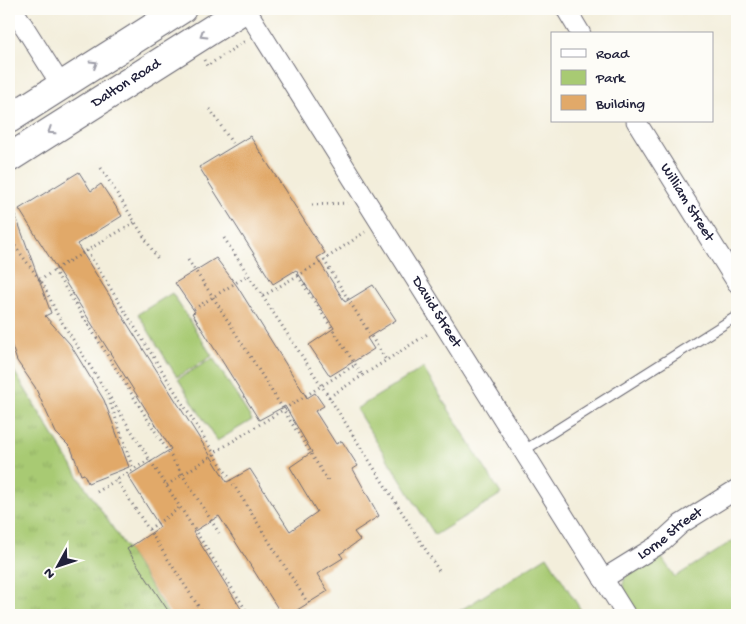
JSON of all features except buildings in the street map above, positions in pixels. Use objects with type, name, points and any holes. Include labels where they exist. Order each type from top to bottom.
[{"type":"main road","points":[[9,119],[182,9]]},
{"type":"main road","name":"Dalton Road","points":[[9,158],[245,9]]},
{"type":"main road","points":[[61,85],[78,114]]},
{"type":"street","points":[[13,9],[61,85]]},
{"type":"street","name":"David Street","points":[[245,9],[626,615]]},
{"type":"street","points":[[566,9],[580,32]]},
{"type":"street","name":"William Street","points":[[637,122],[737,283]]},
{"type":"street","name":"Lorne Street","points":[[603,579],[658,545],[681,524],[737,489]]},
{"type":"lane","points":[[522,451],[737,316]]},
{"type":"path","points":[[210,109],[232,143]]},
{"type":"path","points":[[101,168],[158,258]]},
{"type":"path","points":[[312,205],[347,203]]},
{"type":"path","points":[[40,281],[54,270],[134,222]]},
{"type":"path","points":[[263,296],[324,260],[366,232]]},
{"type":"path","points":[[9,238],[40,281],[58,316],[249,615]]},
{"type":"path","points":[[224,238],[322,386],[441,574]]},
{"type":"path","points":[[87,251],[309,606]]},
{"type":"path","points":[[188,260],[213,296],[328,481]]},
{"type":"path","points":[[324,260],[386,360]]},
{"type":"path","points":[[54,270],[218,533]]},
{"type":"path","points":[[194,309],[248,274]]},
{"type":"path","points":[[298,276],[362,375]]},
{"type":"path","points":[[329,397],[429,334]]},
{"type":"path","points":[[167,485],[217,451],[355,365]]},
{"type":"path","points":[[108,394],[133,469]]},
{"type":"path","points":[[97,492],[150,459]]},
{"type":"path","points":[[116,479],[204,615]]},
{"type":"path","points":[[149,529],[181,507]]},
{"type":"green space","points":[[172,293],[212,356],[177,377],[138,314]]},
{"type":"green space","points":[[213,358],[252,420],[217,441],[178,379]]},
{"type":"green space","points":[[9,363],[80,479],[169,615],[9,615]]},
{"type":"green space","points":[[423,368],[501,494],[435,535],[356,409]]},
{"type":"green space","points":[[737,538],[737,615],[636,615],[624,592],[623,584],[625,577],[630,572],[659,554],[675,577]]},
{"type":"green space","points":[[547,556],[584,615],[453,615]]}]
